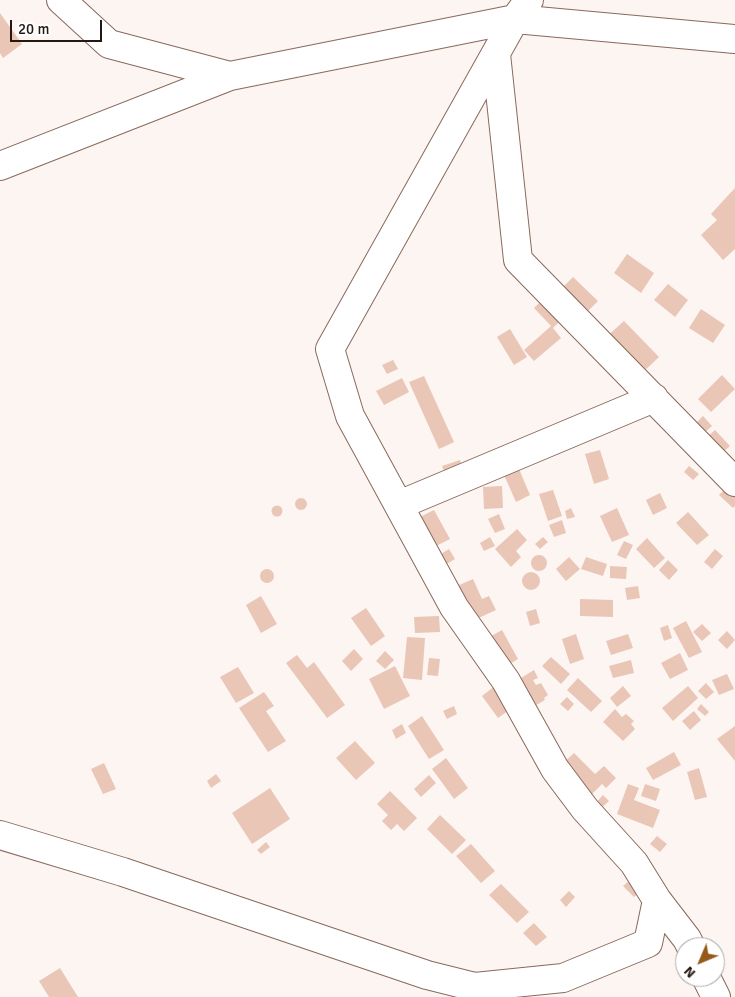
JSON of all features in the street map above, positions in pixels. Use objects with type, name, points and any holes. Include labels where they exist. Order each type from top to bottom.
[{"type":"street","points":[[61,0],[109,44],[230,76]]},
{"type":"street","points":[[522,10],[330,349],[350,416],[454,607],[506,681],[555,769],[585,809],[634,863],[657,900],[685,937]]},
{"type":"street","points":[[0,166],[230,76],[522,10],[735,39]]},
{"type":"street","points":[[496,54],[518,260],[735,482]]},
{"type":"street","points":[[399,506],[654,398]]},
{"type":"street","points":[[0,834],[123,872],[427,975],[475,987],[563,978],[648,942],[657,900]]},
{"type":"building","points":[[0,13],[22,44],[3,58],[0,53]]},
{"type":"building","points":[[735,188],[735,249],[723,260],[701,235],[717,220],[711,214]]},
{"type":"building","points":[[627,254],[654,273],[641,293],[614,273]]},
{"type":"building","points":[[573,277],[598,301],[585,314],[560,290]]},
{"type":"building","points":[[668,284],[688,300],[675,317],[654,300]]},
{"type":"building","points":[[544,298],[563,318],[553,328],[561,338],[534,361],[524,350],[551,326],[534,308]]},
{"type":"building","points":[[701,309],[725,325],[713,343],[689,328]]},
{"type":"building","points":[[624,321],[659,357],[639,376],[604,339]]},
{"type":"building","points":[[510,329],[527,357],[514,365],[497,337]]},
{"type":"building","points":[[393,360],[398,369],[387,374],[382,365]]},
{"type":"building","points":[[722,375],[735,389],[711,412],[698,399]]},
{"type":"building","points":[[424,376],[454,442],[439,449],[409,382]]},
{"type":"building","points":[[402,378],[409,392],[384,405],[376,391]]},
{"type":"building","points":[[703,416],[712,426],[704,433],[695,424]]},
{"type":"building","points":[[715,430],[730,446],[721,454],[706,438]]},
{"type":"building","points":[[600,450],[609,479],[594,484],[585,454]]},
{"type":"building","points":[[460,460],[463,471],[446,476],[442,466]]},
{"type":"building","points":[[689,466],[699,474],[693,480],[684,472]]},
{"type":"building","points":[[519,469],[530,495],[516,502],[504,475]]},
{"type":"building","points":[[729,485],[735,491],[735,506],[733,508],[719,495]]},
{"type":"building","points":[[502,486],[503,508],[484,509],[483,487]]},
{"type":"building","points":[[553,490],[562,516],[548,521],[539,494]]},
{"type":"building","points":[[660,493],[667,508],[653,515],[646,500]]},
{"type":"building","points":[[301,498],[307,504],[301,510],[295,504]]},
{"type":"building","points":[[277,505],[283,511],[277,517],[271,511]]},
{"type":"building","points":[[571,508],[575,517],[567,519],[565,511]]},
{"type":"building","points":[[617,508],[629,535],[612,542],[600,516]]},
{"type":"building","points":[[434,510],[450,539],[436,546],[420,517]]},
{"type":"building","points":[[688,512],[709,535],[697,545],[676,523]]},
{"type":"building","points":[[499,514],[505,529],[495,533],[488,519]]},
{"type":"building","points":[[562,520],[566,533],[554,537],[549,525]]},
{"type":"building","points":[[517,529],[527,540],[516,551],[521,557],[511,567],[495,549]]},
{"type":"building","points":[[490,537],[495,546],[484,551],[480,543]]},
{"type":"building","points":[[543,537],[548,542],[540,549],[535,544]]},
{"type":"building","points":[[647,538],[665,558],[654,568],[636,549]]},
{"type":"building","points":[[624,541],[633,545],[626,559],[617,555]]},
{"type":"building","points":[[449,549],[455,559],[445,565],[439,555]]},
{"type":"building","points":[[715,549],[723,556],[712,569],[704,562]]},
{"type":"building","points":[[539,555],[547,563],[539,571],[531,563]]},
{"type":"building","points":[[569,557],[580,569],[566,581],[556,569]]},
{"type":"building","points":[[586,557],[607,564],[603,576],[581,569]]},
{"type":"building","points":[[668,560],[678,570],[669,580],[659,570]]},
{"type":"building","points":[[610,566],[627,567],[626,579],[610,578]]},
{"type":"building","points":[[264,569],[270,569],[274,576],[270,583],[264,583],[260,579],[260,573]]},
{"type":"building","points":[[531,572],[537,575],[540,581],[537,587],[531,590],[525,587],[522,581],[525,575]]},
{"type":"building","points":[[473,579],[482,599],[489,596],[496,610],[472,621],[457,586]]},
{"type":"building","points":[[638,586],[640,598],[627,600],[625,588]]},
{"type":"building","points":[[261,596],[277,624],[261,633],[246,605]]},
{"type":"building","points":[[580,599],[613,600],[613,617],[580,616]]},
{"type":"building","points":[[366,608],[385,636],[371,646],[351,618]]},
{"type":"building","points":[[536,609],[540,623],[530,626],[526,612]]},
{"type":"building","points":[[439,616],[440,632],[415,633],[414,617]]},
{"type":"building","points":[[686,621],[702,652],[689,658],[673,628]]},
{"type":"building","points":[[702,624],[711,633],[702,641],[693,632]]},
{"type":"building","points":[[668,625],[672,638],[664,641],[660,628]]},
{"type":"building","points":[[502,630],[518,659],[503,668],[486,639]]},
{"type":"building","points":[[727,631],[735,640],[727,649],[718,640]]},
{"type":"building","points":[[576,634],[584,659],[570,664],[562,639]]},
{"type":"building","points":[[628,634],[633,648],[611,655],[606,641]]},
{"type":"building","points":[[407,637],[425,638],[422,680],[403,678]]},
{"type":"building","points":[[354,649],[363,659],[351,671],[342,661]]},
{"type":"building","points":[[385,651],[394,660],[385,669],[376,661]]},
{"type":"building","points":[[680,653],[688,670],[670,679],[661,663]]},
{"type":"building","points":[[297,655],[307,668],[314,662],[345,705],[327,718],[286,663]]},
{"type":"building","points":[[551,657],[570,674],[561,684],[542,666]]},
{"type":"building","points":[[429,658],[440,659],[438,676],[427,675]]},
{"type":"building","points":[[631,660],[634,673],[613,678],[609,666]]},
{"type":"building","points":[[395,666],[410,696],[384,709],[369,679]]},
{"type":"building","points":[[238,667],[254,693],[236,703],[220,677]]},
{"type":"building","points":[[534,670],[538,678],[533,680],[536,685],[541,683],[548,695],[544,698],[545,700],[531,708],[516,681]]},
{"type":"building","points":[[727,674],[734,689],[719,695],[712,680]]},
{"type":"building","points":[[578,678],[602,701],[591,712],[567,690]]},
{"type":"building","points":[[706,683],[714,692],[706,699],[698,691]]},
{"type":"building","points":[[496,685],[512,708],[498,718],[482,696]]},
{"type":"building","points":[[623,686],[631,696],[617,707],[610,698]]},
{"type":"building","points":[[688,686],[698,698],[673,721],[662,708]]},
{"type":"building","points":[[264,692],[274,706],[266,711],[286,741],[268,752],[239,708]]},
{"type":"building","points":[[567,697],[574,704],[568,711],[560,704]]},
{"type":"building","points":[[701,704],[709,712],[705,716],[697,709]]},
{"type":"building","points":[[454,706],[457,714],[447,719],[443,711]]},
{"type":"building","points":[[615,709],[622,717],[626,714],[634,721],[631,724],[635,729],[623,741],[603,722]]},
{"type":"building","points":[[694,711],[701,720],[690,730],[682,721]]},
{"type":"building","points":[[422,716],[444,750],[429,759],[408,726]]},
{"type":"building","points":[[402,724],[406,733],[396,739],[392,730]]},
{"type":"building","points":[[735,726],[735,761],[717,739]]},
{"type":"building","points":[[355,741],[375,763],[356,780],[336,758]]},
{"type":"building","points":[[674,752],[681,765],[653,780],[646,768]]},
{"type":"building","points":[[574,753],[595,774],[604,766],[616,778],[606,788],[602,784],[591,795],[561,765]]},
{"type":"building","points":[[446,758],[468,788],[454,799],[432,769]]},
{"type":"building","points":[[104,763],[116,789],[103,794],[91,769]]},
{"type":"building","points":[[699,768],[707,797],[695,800],[687,772]]},
{"type":"building","points":[[216,774],[221,781],[211,788],[207,781]]},
{"type":"building","points":[[429,775],[436,783],[421,797],[414,789]]},
{"type":"building","points":[[628,784],[639,788],[634,800],[660,810],[653,828],[617,814]]},
{"type":"building","points":[[645,784],[660,789],[656,801],[641,796]]},
{"type":"building","points":[[270,788],[290,819],[252,844],[232,813]]},
{"type":"building","points":[[390,791],[417,818],[404,831],[397,824],[391,830],[382,821],[388,815],[377,804]]},
{"type":"building","points":[[603,795],[609,801],[598,811],[593,806]]},
{"type":"building","points":[[440,815],[466,840],[452,854],[427,829]]},
{"type":"building","points":[[657,836],[667,844],[660,852],[650,844]]},
{"type":"building","points":[[266,842],[270,847],[261,854],[257,850]]},
{"type":"building","points":[[471,844],[495,871],[481,883],[456,856]]},
{"type":"building","points":[[630,880],[641,891],[634,897],[623,886]]},
{"type":"building","points":[[501,884],[529,912],[517,923],[489,895]]},
{"type":"building","points":[[569,891],[575,897],[566,907],[560,900]]},
{"type":"building","points":[[534,923],[547,937],[536,946],[523,933]]},
{"type":"building","points":[[60,968],[78,997],[49,997],[39,981]]}]
